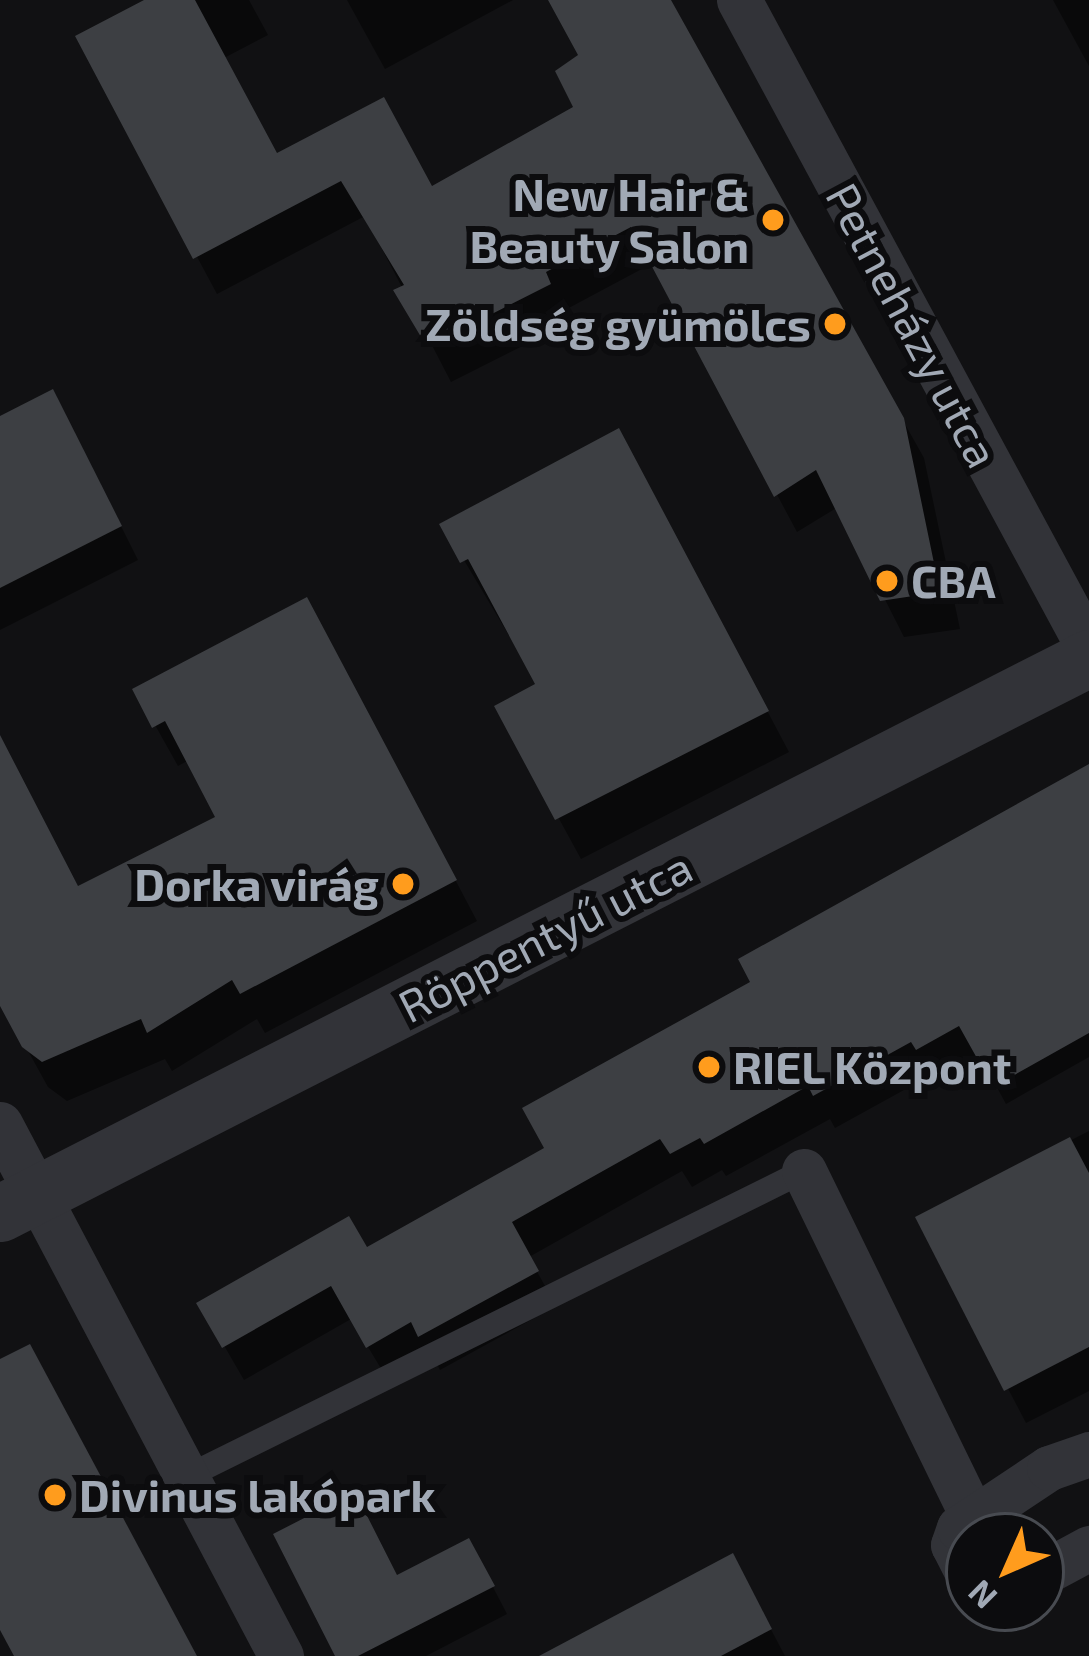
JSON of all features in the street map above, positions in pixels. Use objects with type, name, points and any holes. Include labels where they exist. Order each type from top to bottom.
[{"type":"street","name":"Petneházy utca","points":[[739,0],[1089,653]]},
{"type":"street","name":"Röppentyű utca","points":[[17,1203],[1089,653]]},
{"type":"street","points":[[0,1124],[17,1203],[186,1477],[281,1656]]},
{"type":"street","points":[[804,1171],[971,1512]]},
{"type":"street","points":[[979,1512],[1049,1468],[1089,1454]]},
{"type":"lane","points":[[186,1477],[804,1171]]},
{"type":"building","points":[[144,0],[195,0],[277,153],[384,97],[432,186],[573,107],[555,71],[578,55],[548,0],[671,0],[904,418],[940,592],[880,601],[816,470],[774,497],[631,227],[546,272],[551,284],[427,347],[393,290],[404,285],[341,181],[193,259],[75,36]]},
{"type":"building","points":[[53,389],[122,526],[0,588],[0,416]]},
{"type":"building","points":[[619,428],[769,711],[555,820],[494,706],[535,684],[468,559],[460,563],[439,524]]},
{"type":"building","points":[[307,597],[457,880],[240,994],[232,980],[147,1033],[141,1019],[42,1062],[22,1047],[0,1006],[0,735],[78,886],[215,817],[165,721],[152,728],[132,689]]},
{"type":"building","points":[[1089,764],[1089,1033],[993,1087],[959,1026],[916,1050],[911,1042],[813,1096],[808,1086],[704,1144],[700,1138],[670,1154],[660,1139],[512,1222],[539,1271],[418,1337],[411,1322],[366,1348],[331,1286],[222,1348],[196,1303],[349,1216],[367,1247],[544,1148],[522,1108],[750,982],[738,959]]},
{"type":"building","points":[[1070,1137],[1089,1173],[1089,1347],[1004,1391],[915,1217]]},
{"type":"building","name":"Divinus lakópark","points":[[30,1344],[197,1656],[14,1656],[0,1630],[0,1359]]},
{"type":"building","points":[[355,1492],[397,1575],[469,1538],[495,1586],[358,1656],[335,1656],[273,1534]]},
{"type":"building","points":[[733,1553],[772,1629],[721,1656],[539,1656]]},
{"type":"place","name":"New Hair & Beauty Salon","points":[[773,220]]},
{"type":"place","name":"Zöldség gyümölcs","points":[[835,324]]},
{"type":"place","name":"CBA","points":[[887,581]]},
{"type":"place","name":"Dorka virág","points":[[403,884]]},
{"type":"place","name":"RIEL Központ","points":[[709,1067]]},
{"type":"place","name":"Divinus lakópark","points":[[55,1495]]}]
